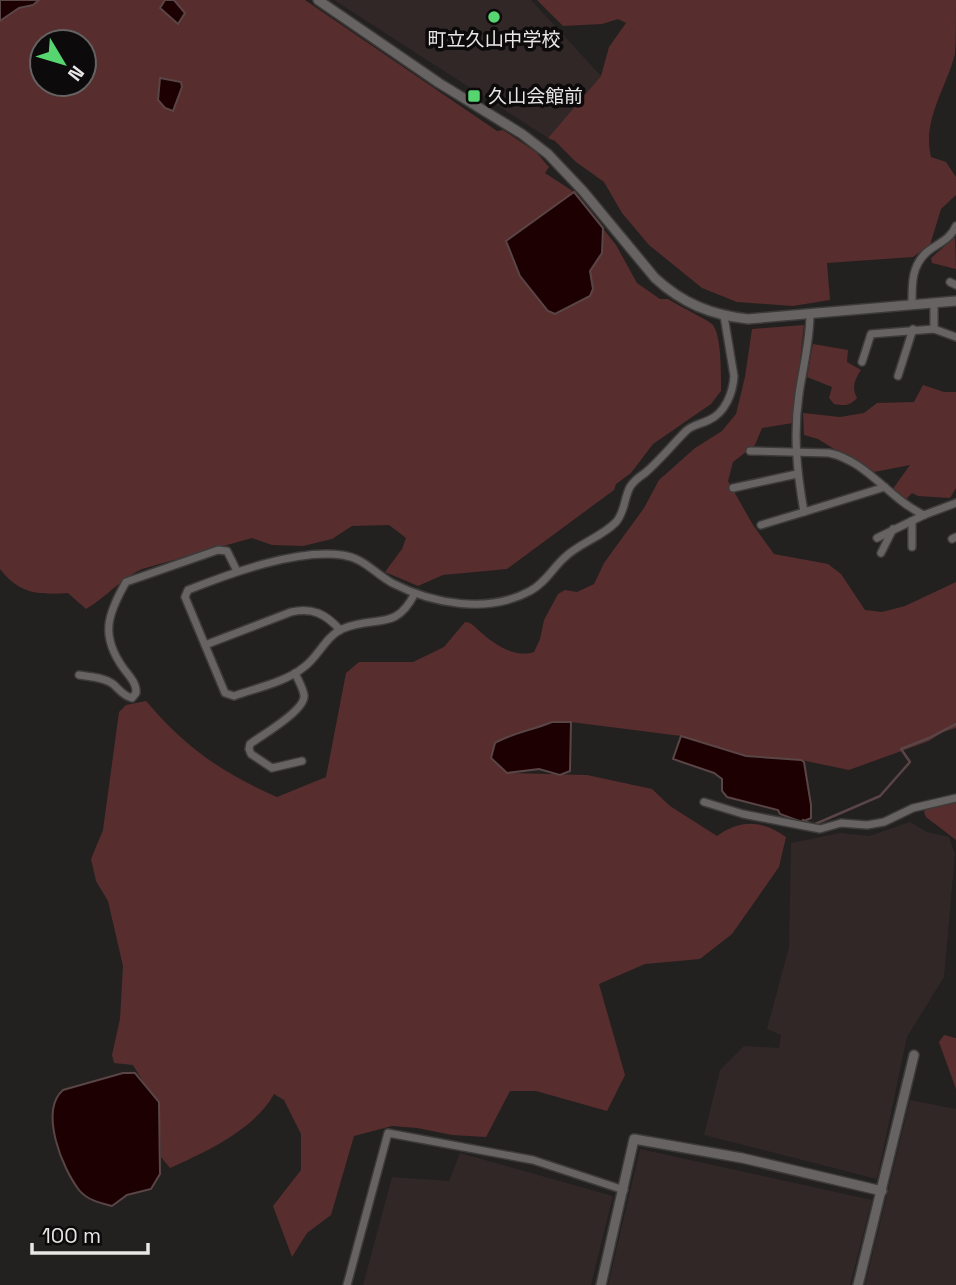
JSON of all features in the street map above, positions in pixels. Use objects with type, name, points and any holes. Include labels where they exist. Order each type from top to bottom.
[{"type":"street","points":[[318,0],[533,143],[569,175],[655,278],[682,300],[724,316],[748,318],[956,301]]},
{"type":"street","points":[[912,305],[912,281],[916,267],[926,253],[952,234],[956,226]]},
{"type":"street","points":[[934,303],[934,329]]},
{"type":"street","points":[[804,512],[795,453],[799,396],[810,331],[810,314]]},
{"type":"street","points":[[415,593],[408,608],[397,617],[356,624],[340,630],[327,640],[313,660],[295,673],[233,696],[225,693],[185,597],[188,590],[237,571],[316,554],[341,555],[366,563],[391,582],[415,593],[464,605],[507,600],[530,591],[565,556],[617,521],[624,510],[630,487],[638,478],[667,454],[688,429],[714,418],[725,406],[734,384],[734,376],[724,316]]},
{"type":"street","points":[[898,376],[913,329]]},
{"type":"street","points":[[862,362],[871,334],[934,329],[956,337]]},
{"type":"street","points":[[750,451],[829,453],[841,456],[852,461],[901,501],[924,515]]},
{"type":"street","points":[[733,488],[797,474]]},
{"type":"street","points":[[761,525],[885,487]]},
{"type":"street","points":[[877,538],[956,503]]},
{"type":"street","points":[[912,521],[912,547]]},
{"type":"street","points":[[881,553],[893,529]]},
{"type":"street","points":[[79,676],[112,683],[124,696],[132,698],[136,693],[137,687],[116,658],[109,639],[111,608],[126,582],[218,550],[227,551],[237,571]]},
{"type":"street","points":[[205,645],[305,609],[317,611],[340,630]]},
{"type":"street","points":[[295,673],[304,700],[292,716],[250,744],[249,749],[251,754],[272,768],[302,761]]},
{"type":"street","points":[[704,802],[743,814],[820,829],[841,823],[867,825],[884,822],[922,805],[956,798]]},
{"type":"street","points":[[858,1285],[914,1055]]},
{"type":"street","points":[[347,1285],[388,1133],[533,1160],[624,1190]]},
{"type":"street","points":[[601,1285],[635,1139],[742,1158],[882,1191]]},
{"type":"shaded area","points":[[0,0],[39,0],[33,5],[19,8],[0,21]]},
{"type":"shaded area","points":[[39,0],[305,0],[497,131],[503,130],[536,152],[549,167],[545,173],[574,192],[616,245],[637,283],[660,299],[668,299],[712,324],[718,337],[721,391],[711,404],[653,444],[631,473],[616,484],[614,490],[507,569],[443,575],[418,586],[385,572],[402,549],[406,538],[389,525],[352,526],[332,539],[303,546],[272,545],[252,538],[142,569],[86,609],[68,593],[38,593],[14,584],[0,569],[0,21],[19,8]]},
{"type":"shaded area","points":[[165,0],[174,0],[185,13],[178,24],[160,8]]},
{"type":"shaded area","points":[[334,0],[531,0],[601,76],[548,138]]},
{"type":"shaded area","points":[[537,0],[956,0],[955,54],[932,117],[929,143],[931,157],[946,162],[956,177],[956,195],[941,209],[930,245],[913,257],[827,263],[830,300],[793,306],[737,302],[702,288],[649,245],[622,213],[604,182],[548,138],[601,76],[609,47],[626,23],[618,19],[602,24],[563,26]]},
{"type":"shaded area","points":[[160,78],[181,82],[182,87],[173,111],[165,108],[158,100]]},
{"type":"shaded area","points":[[574,192],[603,228],[602,253],[590,271],[593,289],[590,296],[555,314],[548,311],[520,276],[506,241]]},
{"type":"shaded area","points":[[955,237],[956,269],[932,263],[931,258]]},
{"type":"shaded area","points":[[804,325],[793,423],[762,428],[755,445],[733,462],[728,481],[753,525],[774,554],[828,564],[841,574],[865,610],[882,612],[905,606],[956,582],[956,728],[929,741],[849,770],[801,760],[746,756],[681,736],[571,722],[552,722],[527,732],[507,736],[507,773],[587,775],[652,789],[670,806],[717,836],[743,824],[768,827],[786,837],[779,867],[732,934],[700,959],[645,964],[599,984],[625,1075],[607,1111],[536,1091],[510,1091],[486,1137],[392,1126],[354,1136],[331,1215],[307,1233],[292,1257],[273,1206],[301,1170],[301,1134],[284,1100],[274,1094],[266,1107],[242,1129],[214,1147],[170,1168],[161,1157],[159,1102],[133,1065],[114,1063],[112,1055],[120,1019],[123,966],[108,901],[96,881],[91,859],[103,830],[119,712],[126,705],[146,701],[175,732],[221,768],[277,797],[326,777],[346,673],[359,662],[413,662],[444,647],[465,622],[507,650],[534,652],[544,620],[558,594],[565,590],[577,592],[594,584],[604,563],[644,508],[659,480],[695,448],[722,431],[736,414],[752,329]]},
{"type":"shaded area","points":[[813,344],[848,350],[847,362],[861,370],[854,383],[857,398],[852,403],[834,404],[829,398],[832,387],[807,377]]},
{"type":"shaded area","points":[[923,385],[944,392],[956,392],[956,488],[950,498],[918,496],[912,493],[903,502],[892,490],[910,465],[869,473],[838,457],[834,449],[818,439],[804,435],[803,413],[840,417],[864,413],[877,403],[914,402]]},
{"type":"shaded area","points":[[552,722],[571,722],[570,771],[560,775],[539,769],[507,773],[491,758],[495,743]]},
{"type":"shaded area","points":[[681,736],[746,756],[801,760],[804,762],[811,818],[802,822],[780,814],[778,810],[727,797],[722,791],[722,779],[714,773],[673,759]]},
{"type":"shaded area","points":[[956,801],[956,840],[926,817],[924,812],[927,807]]},
{"type":"shaded area","points":[[910,822],[927,832],[949,837],[955,854],[944,977],[907,1037],[877,1179],[704,1135],[720,1070],[744,1046],[779,1048],[781,1035],[767,1029],[789,947],[791,843],[840,833],[869,836]]},
{"type":"shaded area","points":[[944,1035],[956,1038],[956,1089],[939,1042]]},
{"type":"shaded area","points":[[123,1073],[135,1073],[159,1102],[160,1174],[151,1189],[127,1195],[112,1206],[86,1196],[72,1180],[56,1140],[53,1111],[56,1099],[63,1090]]},
{"type":"shaded area","points":[[910,1100],[956,1109],[956,1285],[865,1285]]},
{"type":"shaded area","points":[[640,1149],[872,1200],[850,1285],[608,1285]]},
{"type":"shaded area","points":[[460,1153],[613,1196],[591,1285],[363,1285],[392,1177],[449,1181]]},
{"type":"waterway","points":[[803,820],[813,825],[880,796],[910,762],[901,749],[956,724]]},
{"type":"place","name":"町立久山中学校","points":[[494,17]]},
{"type":"place","name":"久山会館前","points":[[474,96]]}]
